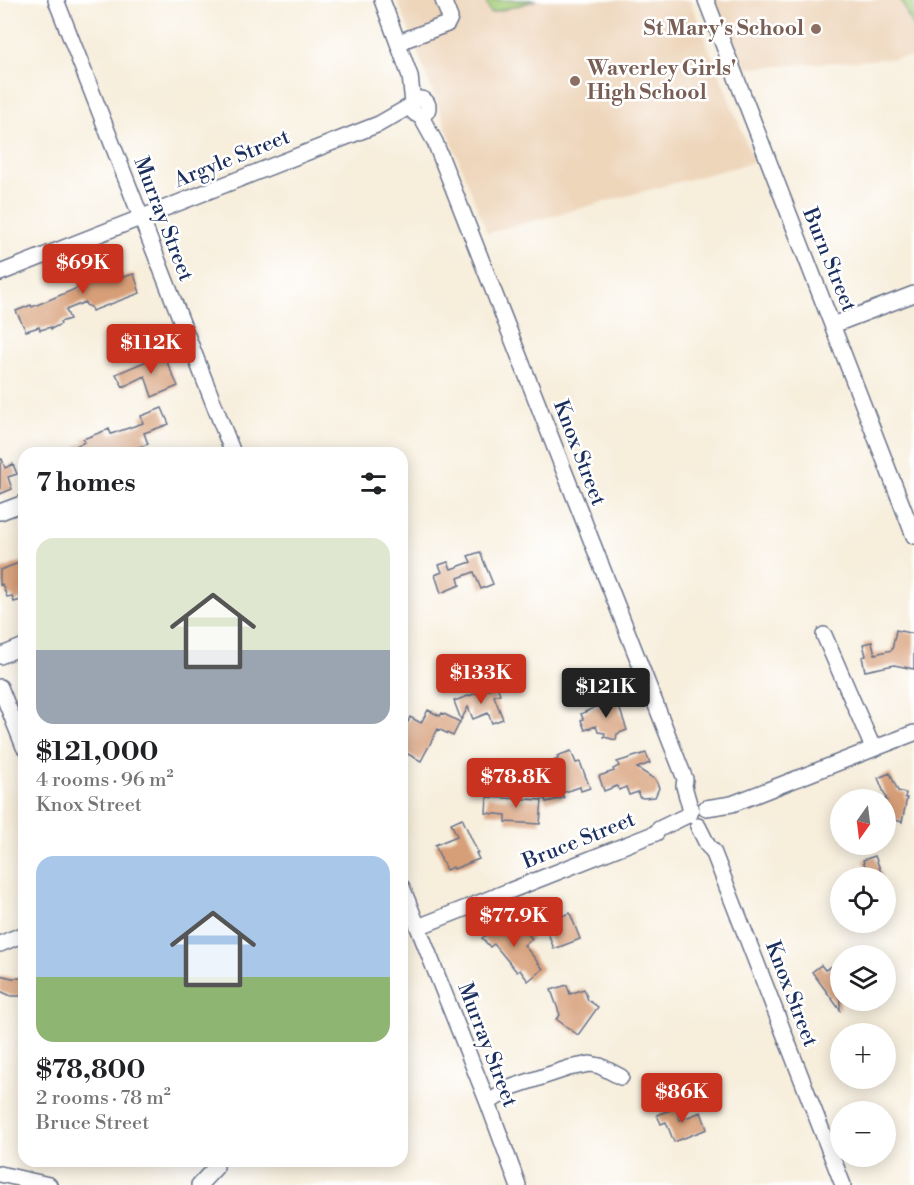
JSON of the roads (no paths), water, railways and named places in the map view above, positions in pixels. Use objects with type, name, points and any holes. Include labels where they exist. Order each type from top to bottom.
[{"type":"street","name":"Murray Street","points":[[56,0],[231,447]]},
{"type":"street","name":"Knox Street","points":[[382,0],[399,42],[419,109],[435,142],[685,779],[684,786],[700,816],[708,846],[713,851],[843,1185]]},
{"type":"street","points":[[399,42],[447,24],[450,18],[443,0]]},
{"type":"street","name":"Burn Street","points":[[706,0],[914,536]]},
{"type":"street","name":"Argyle Street","points":[[0,273],[419,109]]},
{"type":"street","points":[[833,326],[914,294]]},
{"type":"street","points":[[0,512],[18,504]]},
{"type":"street","points":[[824,635],[873,748]]},
{"type":"street","points":[[0,656],[18,648]]},
{"type":"street","points":[[0,687],[18,732]]},
{"type":"street","name":"Bruce Street","points":[[418,927],[656,833],[659,829],[728,809],[732,804],[914,733]]},
{"type":"street","name":"Murray Street","points":[[408,902],[518,1185]]},
{"type":"street","points":[[0,944],[18,936]]},
{"type":"street","points":[[488,1103],[512,1087],[569,1068],[590,1064],[600,1065],[621,1077]]},
{"type":"street","points":[[199,1185],[216,1167]]},
{"type":"street","points":[[0,1174],[49,1185]]},
{"type":"place","name":"St Mary's School","points":[[816,29]]},
{"type":"place","name":"Waverley Girls' High School","points":[[575,81]]}]
